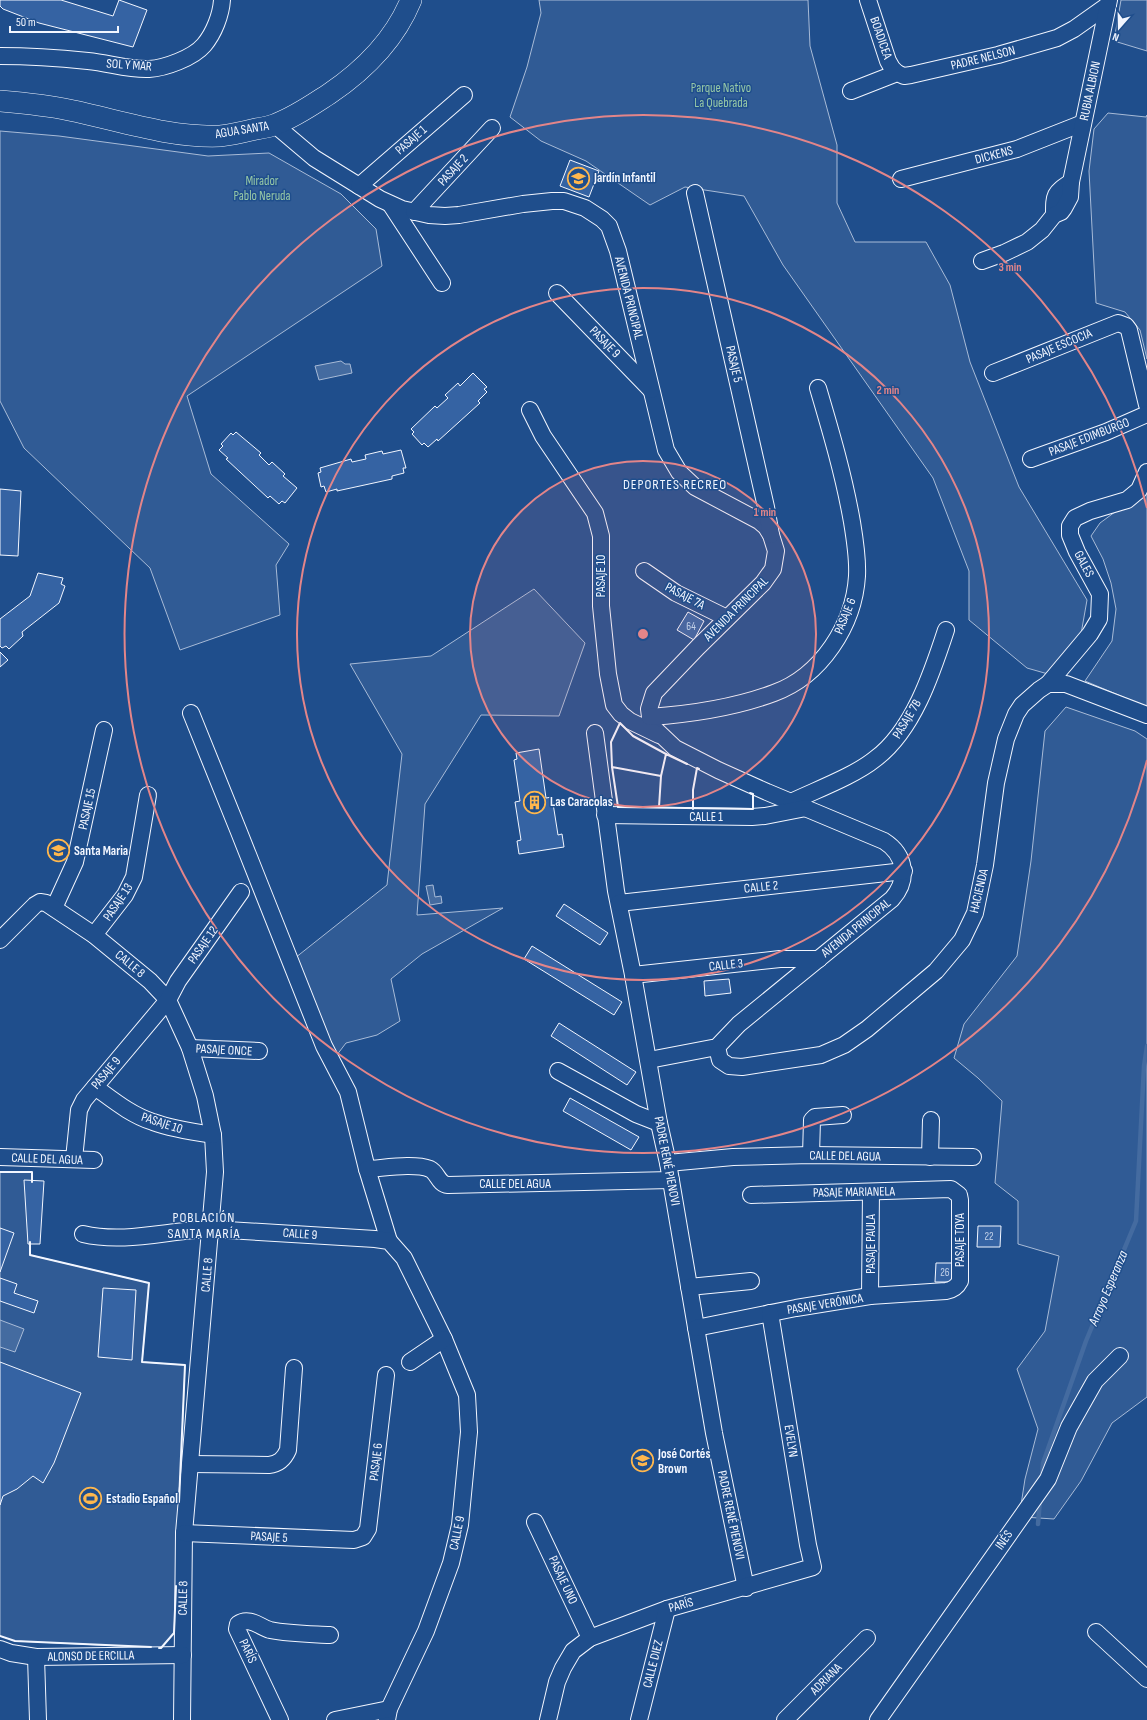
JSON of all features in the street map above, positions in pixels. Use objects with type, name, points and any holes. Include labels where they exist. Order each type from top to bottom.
[{"type":"main road","name":"AGUA SANTA","points":[[0,101],[35,104],[70,110],[133,125],[195,135],[221,136],[275,125],[317,102],[343,85],[361,69],[396,28],[411,0]]},
{"type":"street","name":"SOL Y MAR","points":[[0,56],[83,60],[129,68],[149,69],[166,66],[187,57],[204,46],[212,32],[221,10],[222,0]]},
{"type":"street","name":"BOADICEA","points":[[868,0],[888,60],[892,68],[897,73]]},
{"type":"street","name":"PADRE NELSON","points":[[851,91],[897,73],[904,76],[911,75],[998,55],[1058,38],[1074,29],[1108,3]]},
{"type":"street","name":"RUBIA ALBION","points":[[982,261],[1027,242],[1042,230],[1054,215],[1061,212],[1070,197],[1071,182],[1108,3]]},
{"type":"street","name":"PASAJE 1","points":[[359,186],[464,95]]},
{"type":"street","name":"DICKENS","points":[[901,179],[1017,150],[1083,123]]},
{"type":"street","name":"AVENIDA PRINCIPAL","points":[[275,125],[314,158],[390,205],[429,215],[458,215],[552,201],[575,204],[585,208],[602,219],[609,226],[618,251],[666,450],[679,472],[687,481],[703,493],[759,522],[771,535],[776,551],[773,569],[763,583],[659,687],[651,701],[650,717]]},
{"type":"street","name":"PASAJE 2","points":[[414,212],[492,128]]},
{"type":"street","name":"PASAJE 5","points":[[695,193],[771,535]]},
{"type":"street","points":[[390,205],[442,283]]},
{"type":"street","name":"PASAJE 9","points":[[557,293],[652,392]]},
{"type":"street","name":"PASAJE ESCOCIA","points":[[993,373],[1112,324],[1118,323],[1126,326],[1130,335],[1147,405]]},
{"type":"street","name":"PASAJE 6","points":[[650,717],[687,714],[737,704],[775,693],[803,676],[816,665],[833,644],[845,624],[851,609],[856,581],[857,559],[847,495],[818,388]]},
{"type":"street","name":"PASAJE 10","points":[[530,410],[543,436],[595,513],[601,536],[601,606],[608,674],[614,705],[621,714],[630,721],[659,735]]},
{"type":"street","name":"PASAJE EDIMBURGO","points":[[1031,459],[1106,432],[1147,414]]},
{"type":"street","name":"GALES","points":[[1048,684],[1090,634],[1099,619],[1100,594],[1077,552],[1070,535],[1070,526],[1075,518],[1090,511],[1127,500],[1139,490],[1147,472]]},
{"type":"street","name":"PASAJE 7A","points":[[644,571],[676,593],[727,618]]},
{"type":"street","name":"PASAJE 7B","points":[[791,802],[875,760],[896,740],[927,682],[946,630]]},
{"type":"street","points":[[1048,684],[1066,684],[1147,715]]},
{"type":"street","name":"HACIENDA","points":[[717,1047],[720,1060],[728,1066],[742,1067],[821,1055],[844,1045],[867,1029],[936,971],[962,940],[975,913],[985,865],[996,783],[1010,726],[1022,705],[1034,693],[1048,684]]},
{"type":"street","name":"CALLE 9","points":[[191,713],[324,1046],[348,1092],[367,1169],[389,1241],[404,1258],[444,1339],[468,1395],[469,1432],[460,1525],[451,1563],[426,1631],[388,1714]]},
{"type":"street","points":[[650,717],[659,735],[675,748],[718,770],[890,844],[899,854],[904,871]]},
{"type":"street","name":"PASAJE 15","points":[[47,905],[75,862],[104,730]]},
{"type":"street","name":"PADRE RENÉ PIENOVI","points":[[595,733],[605,815],[619,903],[668,1163],[714,1433],[746,1588]]},
{"type":"street","name":"PASAJE 13","points":[[94,935],[125,895],[134,877],[148,795]]},
{"type":"street","name":"CALLE 1","points":[[605,815],[752,817],[806,808]]},
{"type":"street","name":"AVENIDA PRINCIPAL","points":[[717,1047],[740,1024],[892,899],[901,887],[904,871]]},
{"type":"street","name":"CALLE 2","points":[[619,903],[904,871]]},
{"type":"street","name":"PASAJE 12","points":[[168,1000],[178,981],[242,892]]},
{"type":"street","points":[[0,940],[35,905],[47,905]]},
{"type":"street","name":"CALLE 8","points":[[47,905],[94,935],[150,981],[168,1000],[190,1048],[205,1096],[213,1135],[215,1172],[211,1229],[184,1532],[182,1720]]},
{"type":"street","name":"CALLE 3","points":[[633,975],[780,959],[819,959]]},
{"type":"street","name":"PASAJE 9","points":[[74,1159],[79,1110],[84,1100],[168,1000]]},
{"type":"street","points":[[649,1060],[717,1047]]},
{"type":"street","name":"PASAJE ONCE","points":[[190,1048],[260,1051]]},
{"type":"street","points":[[558,1070],[636,1114],[660,1124]]},
{"type":"street","name":"PASAJE 10","points":[[95,1087],[134,1113],[152,1122],[177,1129],[213,1135]]},
{"type":"street","points":[[811,1155],[812,1120],[815,1117],[843,1115]]},
{"type":"street","points":[[930,1157],[931,1120]]},
{"type":"street","name":"CALLE DEL AGUA","points":[[668,1163],[733,1157],[811,1155],[974,1157]]},
{"type":"street","name":"CALLE DEL AGUA","points":[[0,1157],[94,1160]]},
{"type":"street","name":"CALLE DEL AGUA","points":[[367,1169],[414,1166],[424,1168],[431,1170],[444,1185],[671,1180]]},
{"type":"street","name":"PASAJE MARIANELA","points":[[751,1195],[946,1189],[956,1191]]},
{"type":"street","name":"PASAJE TOYA","points":[[955,1288],[960,1281],[960,1200],[956,1191]]},
{"type":"street","name":"PASAJE PAULA","points":[[870,1296],[871,1192]]},
{"type":"street","points":[[83,1234],[100,1238],[116,1238],[192,1229],[211,1229]]},
{"type":"street","name":"CALLE 9","points":[[211,1229],[389,1241]]},
{"type":"street","points":[[689,1287],[750,1281]]},
{"type":"street","name":"PASAJE VERÓNICA","points":[[696,1328],[770,1313],[870,1296],[946,1291],[955,1288]]},
{"type":"street","name":"EVELYN","points":[[770,1313],[808,1544],[814,1568]]},
{"type":"street","points":[[410,1362],[444,1339]]},
{"type":"street","name":"INÉS","points":[[878,1720],[1019,1518],[1048,1479],[1069,1427],[1095,1381],[1120,1356]]},
{"type":"street","points":[[191,1464],[269,1465],[276,1464],[281,1461],[286,1456],[288,1450],[294,1368]]},
{"type":"street","name":"PASAJE 6","points":[[354,1540],[363,1537],[368,1529],[386,1375]]},
{"type":"street","name":"PASAJE UNO","points":[[535,1522],[590,1638]]},
{"type":"street","name":"PASAJE 5","points":[[184,1532],[276,1538],[354,1540]]},
{"type":"street","name":"PARÍS","points":[[548,1720],[557,1682],[563,1668],[573,1651],[590,1638],[667,1609],[814,1568]]},
{"type":"street","name":"CALLE DIEZ","points":[[639,1720],[667,1609]]},
{"type":"street","name":"PARÍS","points":[[280,1720],[237,1629],[238,1624],[242,1621],[249,1621],[270,1629],[330,1635]]},
{"type":"street","points":[[1096,1632],[1147,1679]]},
{"type":"street","name":"ADRIANA","points":[[785,1720],[867,1638]]},
{"type":"street","name":"ALONSO DE ERCILLA","points":[[0,1650],[36,1657],[183,1655]]},
{"type":"street","points":[[36,1657],[38,1720]]},
{"type":"street","points":[[335,1720],[388,1714]]},
{"type":"shaded area","name":"Parque Nativo La Quebrada","points":[[539,0],[808,0],[810,46],[837,145],[837,203],[855,242],[926,242],[950,285],[970,362],[1019,487],[1087,600],[1081,634],[1048,674],[1027,668],[969,620],[969,571],[933,478],[783,265],[744,196],[685,187],[650,205],[586,161],[541,141],[510,117],[527,67],[541,13]]},
{"type":"shaded area","points":[[1121,0],[1147,0],[1147,51],[1114,41]]},
{"type":"shaded area","points":[[1108,113],[1146,117],[1147,115],[1147,359],[1140,330],[1125,312],[1096,303],[1089,171],[1094,129]]},
{"type":"shaded area","points":[[0,131],[59,136],[208,156],[269,153],[341,194],[376,229],[382,266],[187,396],[211,474],[289,544],[276,565],[280,615],[180,650],[150,568],[24,448],[0,401]]},
{"type":"shaded area","points":[[341,361],[345,364],[350,364],[352,373],[319,380],[315,366]]},
{"type":"shaded area","points":[[1147,481],[1147,707],[1085,681],[1112,641],[1116,609],[1111,583],[1103,559],[1091,536],[1100,523],[1134,498]]},
{"type":"shaded area","points":[[534,589],[585,643],[559,716],[481,715],[425,804],[417,915],[503,908],[422,954],[391,979],[400,1021],[377,1035],[346,1043],[333,1060],[295,958],[387,885],[402,754],[350,664],[431,656]]},
{"type":"shaded area","points":[[1066,707],[1135,731],[1147,739],[1147,1397],[1112,1423],[1081,1481],[1054,1519],[1019,1518],[1025,1479],[1038,1429],[1017,1369],[1045,1331],[1059,1256],[1018,1244],[1018,1201],[995,1183],[1002,1101],[954,1058],[964,1024],[1017,956],[1031,861],[1045,731]]},
{"type":"shaded area","points":[[433,885],[435,897],[441,896],[442,903],[430,905],[426,886]]},
{"type":"shaded area","name":"Estadio Español","points":[[0,1172],[32,1172],[30,1255],[149,1283],[142,1362],[185,1365],[174,1633],[161,1648],[15,1641],[0,1636]]},
{"type":"shaded area","points":[[0,1320],[24,1329],[15,1352],[0,1347]]},
{"type":"building","points":[[0,0],[61,0],[113,16],[119,0],[147,10],[133,47],[39,23],[3,9],[0,6]]},
{"type":"building","name":"Jardín Infantil","points":[[570,160],[599,171],[589,197],[560,186]]},
{"type":"building","points":[[473,373],[487,387],[484,389],[487,392],[478,401],[480,403],[438,441],[437,439],[428,447],[424,443],[422,445],[412,434],[414,432],[411,429],[435,406],[437,408],[448,398],[445,395],[458,383],[460,386]]},
{"type":"building","points":[[236,432],[261,453],[259,455],[269,465],[272,462],[285,474],[283,476],[297,488],[285,503],[282,501],[279,504],[270,496],[268,498],[226,459],[228,458],[219,450],[223,446],[221,444],[231,433],[233,435]]},
{"type":"building","points":[[401,450],[406,468],[403,468],[404,473],[392,476],[392,479],[337,491],[337,489],[326,492],[324,486],[321,487],[318,473],[321,472],[320,468],[351,459],[352,462],[366,459],[365,455],[382,451],[383,454]]},
{"type":"building","points":[[0,489],[21,491],[18,556],[0,555]]},
{"type":"building","points":[[38,573],[63,578],[61,584],[65,586],[59,603],[22,632],[23,636],[9,649],[6,646],[2,648],[0,646],[0,619],[30,596]]},
{"type":"building","points":[[688,612],[704,621],[694,640],[677,630]]},
{"type":"building","points":[[0,652],[8,660],[0,667]]},
{"type":"building","name":"Las Caracolas","points":[[539,749],[546,798],[552,797],[558,835],[562,834],[564,847],[519,854],[517,841],[521,840],[515,802],[520,801],[514,760],[517,759],[516,753]]},
{"type":"building","points":[[564,904],[608,933],[600,945],[556,916]]},
{"type":"building","points":[[532,946],[622,1002],[614,1015],[524,959]]},
{"type":"building","points":[[729,979],[731,993],[705,996],[704,981]]},
{"type":"building","points":[[559,1023],[636,1072],[627,1085],[551,1036]]},
{"type":"building","points":[[570,1098],[639,1137],[631,1150],[563,1111]]},
{"type":"building","points":[[24,1180],[44,1181],[40,1244],[28,1244]]},
{"type":"building","points":[[978,1226],[1001,1226],[1000,1247],[977,1247]]},
{"type":"building","points":[[0,1228],[14,1233],[0,1272]]},
{"type":"building","points":[[936,1263],[954,1263],[953,1282],[935,1282]]},
{"type":"building","points":[[0,1278],[17,1284],[14,1293],[38,1301],[34,1313],[0,1301]]},
{"type":"building","points":[[103,1288],[136,1290],[132,1360],[98,1357]]},
{"type":"building","points":[[0,1362],[81,1393],[54,1463],[43,1483],[33,1476],[17,1489],[3,1496],[0,1505]]},
{"type":"waterway","name":"Arroyo Esperanza","points":[[1042,1477],[1043,1463],[1086,1341],[1136,1221],[1144,1066],[1147,1046]]},
{"type":"waterway","name":"Arroyo Esperanza","points":[[1038,1524],[1040,1500]]},
{"type":"wall","points":[[612,767],[611,742],[620,723],[633,736],[666,754]]},
{"type":"wall","points":[[687,764],[666,754],[661,776],[612,767],[618,807],[753,809],[753,794],[750,793]]},
{"type":"wall","points":[[693,809],[693,790],[697,768],[699,769]]},
{"type":"wall","points":[[659,807],[661,776]]},
{"type":"wall","points":[[0,1172],[32,1172],[32,1182]]},
{"type":"wall","points":[[30,1242],[30,1255],[149,1283],[142,1362],[185,1365],[179,1502]]},
{"type":"wall","points":[[159,1648],[161,1648],[174,1633],[176,1586]]},
{"type":"wall","points":[[0,1636],[15,1641],[151,1647]]},
{"type":"place","name":"Jardín Infantil","points":[[579,178]]},
{"type":"place","name":"Las Caracolas","points":[[535,802]]},
{"type":"place","name":"Santa Maria","points":[[59,851]]},
{"type":"place","name":"José Cortés Brown","points":[[642,1461]]},
{"type":"place","name":"Estadio Español","points":[[90,1499]]},
{"type":"district","name":"DEPORTES RECREO","points":[[675,484]]},
{"type":"district","name":"POBLACIÓN SANTA MARÍA","points":[[204,1226]]},
{"type":"park label","name":"Mirador Pablo Neruda","points":[[262,188]]}]
